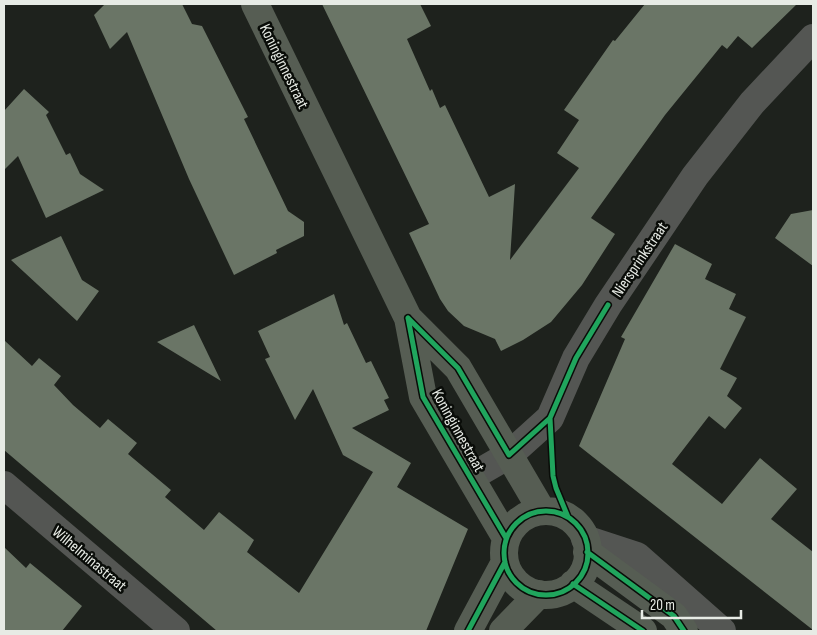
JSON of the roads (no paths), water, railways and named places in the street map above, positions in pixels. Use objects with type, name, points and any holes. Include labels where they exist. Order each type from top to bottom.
[{"type":"main road","name":"Koninginnestraat","points":[[255,4],[408,318],[423,397],[471,478],[505,550]]},
{"type":"main road","name":"Koninginnestraat","points":[[408,318],[458,368],[542,511]]},
{"type":"main road","points":[[468,631],[505,550],[514,524],[527,515],[542,511],[556,512],[578,526],[586,545],[586,564],[573,584],[551,594],[539,594],[527,590],[517,583],[505,550]]},
{"type":"main road","points":[[586,545],[674,616],[684,631]]},
{"type":"main road","points":[[573,584],[643,631]]},
{"type":"main road","points":[[502,631],[539,594]]},
{"type":"street","name":"Niersprinkstraat","points":[[471,478],[509,455],[550,418],[576,358],[599,320],[695,176],[752,103],[813,38]]},
{"type":"street","name":"Wilhelminastraat","points":[[4,485],[176,631]]},
{"type":"street","points":[[586,545],[637,556],[722,631]]}]
